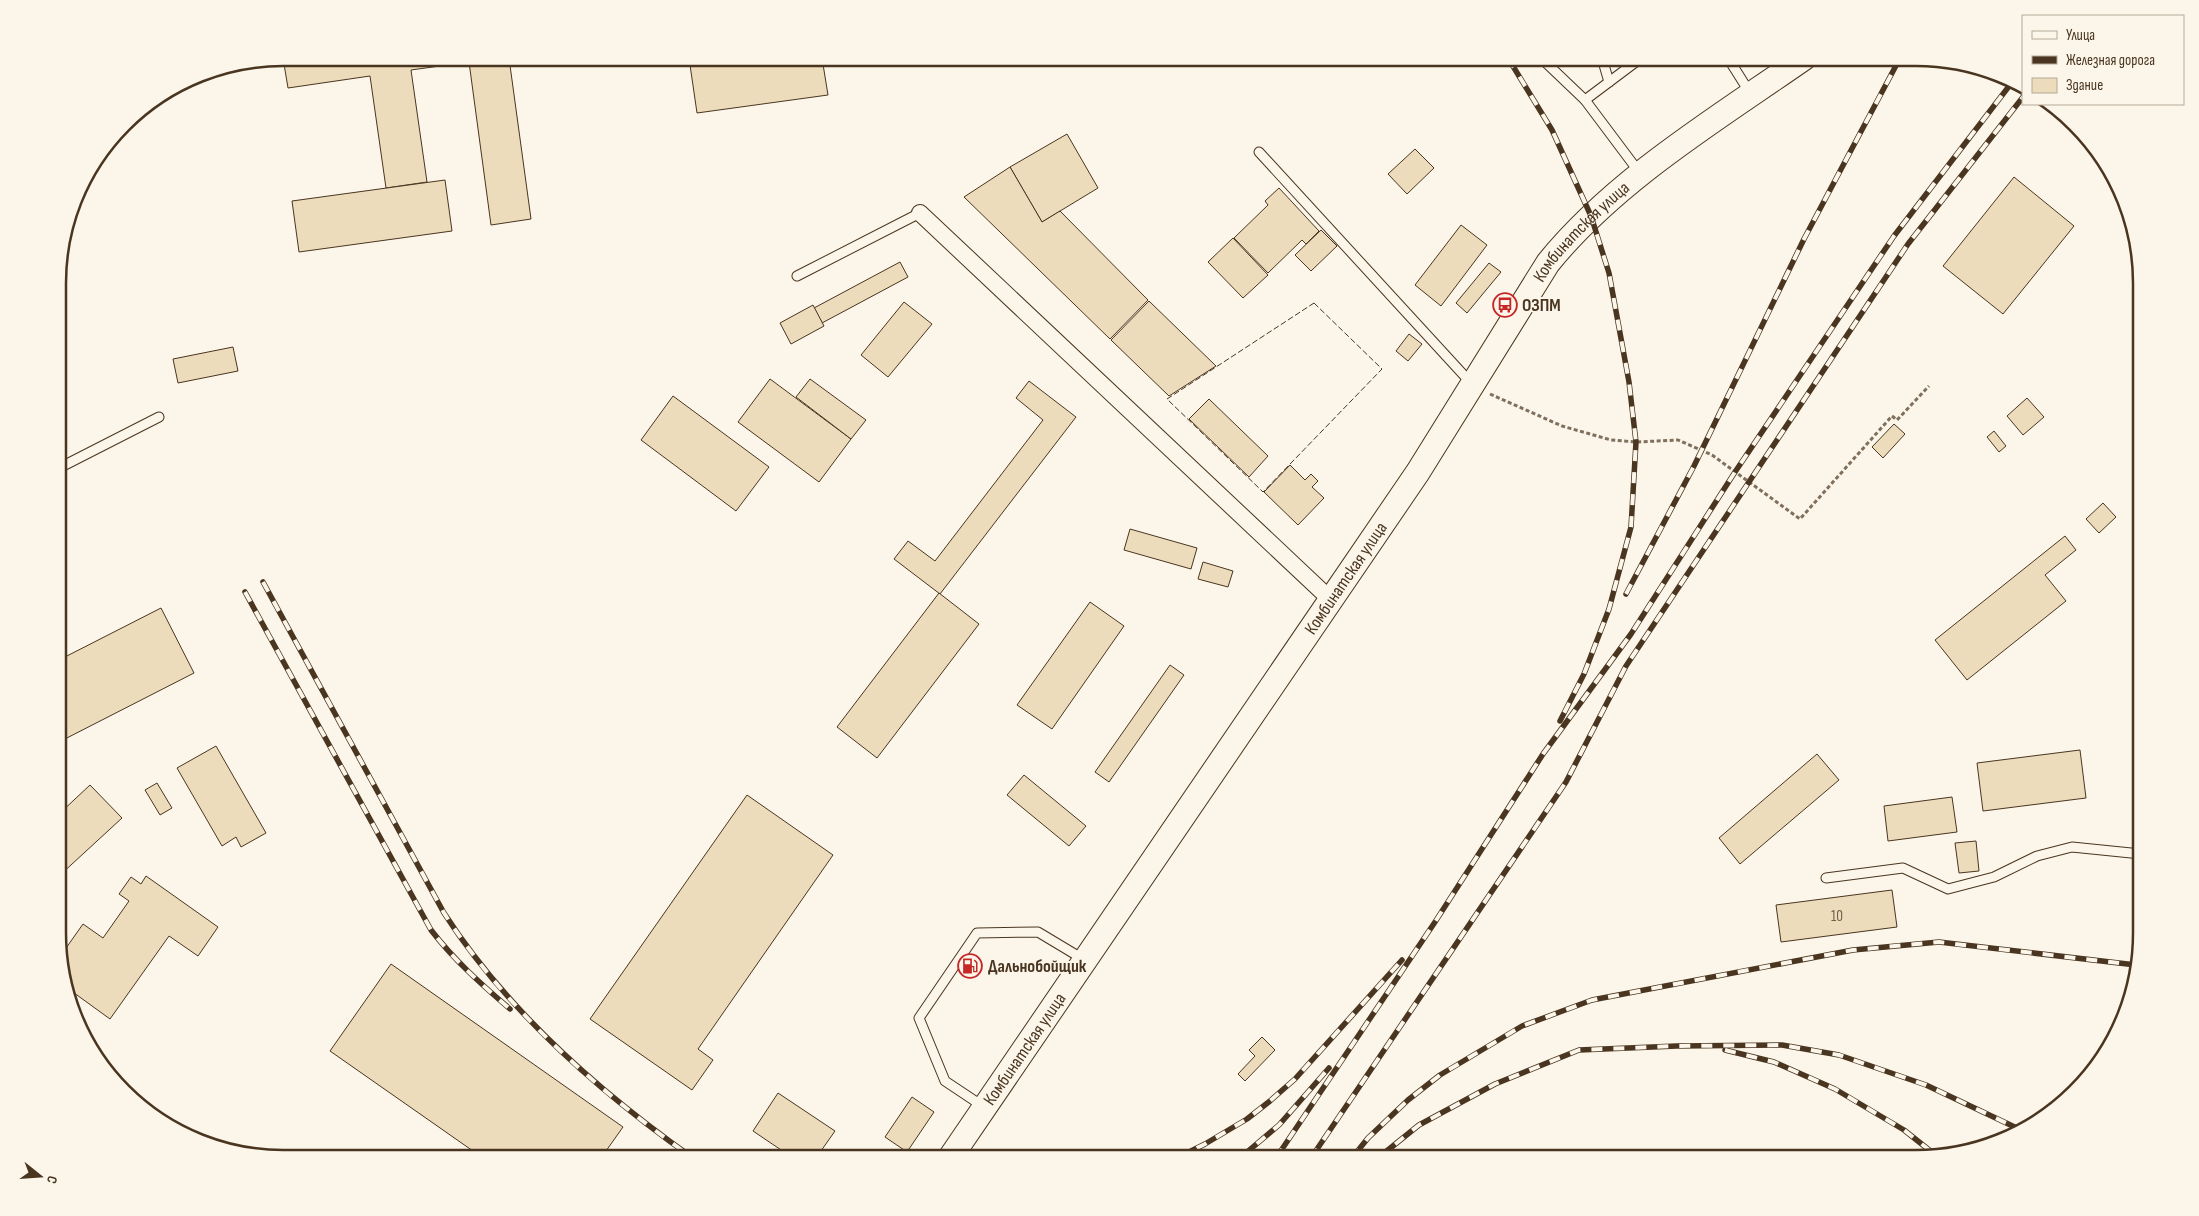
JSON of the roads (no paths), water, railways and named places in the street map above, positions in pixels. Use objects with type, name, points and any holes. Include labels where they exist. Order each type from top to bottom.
[{"type":"main road","name":"Комбинатская улица","points":[[955,1150],[1418,472],[1497,342],[1548,263],[1568,238],[1641,174],[1750,94],[1792,66]]},
{"type":"street","points":[[920,213],[1331,600]]},
{"type":"lane","points":[[1549,66],[1585,100],[1641,174]]},
{"type":"lane","points":[[1604,66],[1609,82]]},
{"type":"lane","points":[[1585,100],[1630,66]]},
{"type":"lane","points":[[1733,66],[1750,94]]},
{"type":"lane","points":[[1259,152],[1472,385]]},
{"type":"lane","points":[[797,276],[920,213]]},
{"type":"lane","points":[[66,464],[159,418]]},
{"type":"lane","points":[[1826,878],[1903,868],[1948,889],[1994,877],[2037,856],[2072,847],[2133,853]]},
{"type":"lane","points":[[984,1108],[946,1081],[919,1018],[977,932],[1038,932],[1085,961]]},
{"type":"railway","points":[[1513,66],[1552,130],[1591,216],[1609,273],[1629,382],[1636,442],[1631,527],[1609,609],[1584,674],[1560,721]]},
{"type":"railway","points":[[1626,594],[1694,466],[1804,239],[1896,66]]},
{"type":"railway","points":[[1281,1150],[1435,922],[1543,754],[1631,634],[1735,472],[1894,236],[2008,87]]},
{"type":"railway","points":[[1316,1150],[1566,782],[1626,666],[1908,244],[2022,98]]},
{"type":"railway","points":[[263,582],[444,913],[469,949],[525,1016],[556,1047],[623,1105],[682,1150]]},
{"type":"railway","points":[[245,592],[431,930],[458,962],[510,1009]]},
{"type":"railway","points":[[1358,1150],[1368,1138],[1408,1100],[1440,1075],[1522,1026],[1592,1000],[1853,950],[1939,942],[2131,964]]},
{"type":"railway","points":[[1193,1150],[1247,1119],[1295,1079],[1402,960]]},
{"type":"railway","points":[[1388,1150],[1419,1125],[1495,1084],[1579,1050],[1677,1046],[1782,1045],[1839,1055],[1926,1085],[2013,1126]]},
{"type":"railway","points":[[1725,1050],[1774,1062],[1835,1089],[1904,1130],[1928,1149]]},
{"type":"railway","points":[[1249,1150],[1279,1125],[1329,1068]]},
{"type":"place","name":"ОЗПМ","points":[[1505,305]]},
{"type":"place","name":"Дальнобойщик","points":[[970,966]]}]
